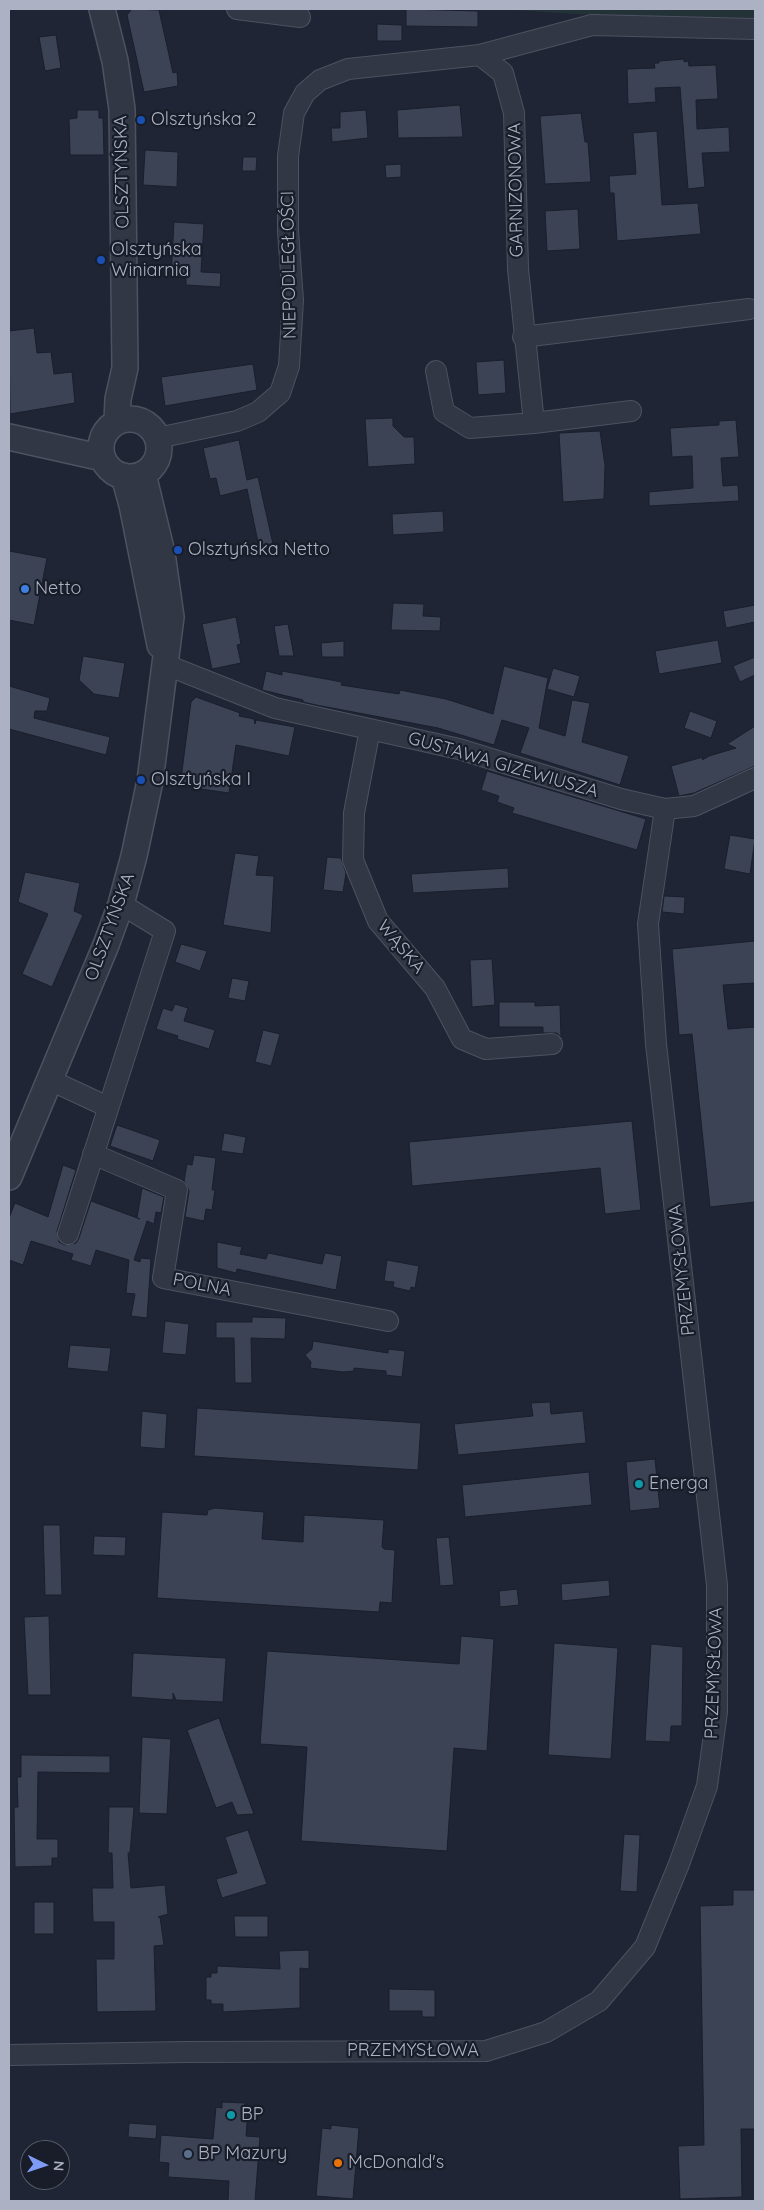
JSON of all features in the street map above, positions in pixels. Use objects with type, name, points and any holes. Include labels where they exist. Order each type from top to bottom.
[{"type":"street","name":"OLSZTYŃSKA","points":[[102,9],[114,61],[122,109],[125,368],[118,399],[128,420]]},
{"type":"street","points":[[237,9],[300,17]]},
{"type":"street","points":[[480,55],[592,25],[755,29]]},
{"type":"street","name":"NIEPODLEGŁOŚCI","points":[[158,438],[237,421],[258,412],[280,393],[289,366],[293,300],[288,231],[288,156],[294,113],[312,85],[328,75],[348,69],[384,63],[480,55]]},
{"type":"street","name":"GARNIZONOWA","points":[[480,55],[503,73],[514,113],[518,270],[523,338],[534,423]]},
{"type":"street","points":[[523,338],[749,309]]},
{"type":"street","points":[[436,370],[444,412],[470,428],[534,423],[631,411]]},
{"type":"street","points":[[128,420],[149,425],[158,438],[160,447],[156,463],[134,475],[112,470],[102,449],[110,426],[128,420]]},
{"type":"street","points":[[9,437],[87,456],[102,449]]},
{"type":"street","name":"OLSZTYŃSKA","points":[[9,1177],[121,904],[150,781],[161,708],[164,664],[172,617],[162,553],[134,475]]},
{"type":"street","name":"GUSTAWA GIZEWIUSZA","points":[[164,664],[275,708],[459,749],[622,799],[665,809],[694,806],[755,778]]},
{"type":"street","name":"WĄSKA","points":[[370,729],[354,812],[354,860],[378,921],[435,988],[462,1039],[486,1048],[552,1044]]},
{"type":"street","name":"PRZEMYSŁOWA","points":[[9,2055],[186,2052],[486,2051],[546,2032],[599,2001],[645,1947],[679,1864],[707,1786],[717,1712],[717,1585],[656,1044],[648,933],[665,809]]},
{"type":"street","points":[[68,1234],[165,932],[121,904]]},
{"type":"street","points":[[50,1080],[108,1107]]},
{"type":"street","name":"POLNA","points":[[94,1154],[176,1190],[163,1278],[388,1321]]},
{"type":"shaded area","points":[[497,9],[755,9],[755,18],[591,15]]},
{"type":"building","points":[[132,9],[159,10],[173,73],[177,72],[178,86],[144,92],[127,15]]},
{"type":"building","points":[[406,9],[478,11],[478,27],[406,26]]},
{"type":"building","points":[[377,24],[402,25],[402,41],[377,41]]},
{"type":"building","points":[[56,35],[61,68],[45,71],[39,37]]},
{"type":"building","points":[[684,59],[684,62],[688,61],[689,66],[716,65],[718,99],[696,100],[697,129],[729,127],[730,152],[702,153],[705,187],[688,189],[680,87],[655,88],[656,102],[628,104],[627,69],[655,68],[654,63],[659,63],[659,61]]},
{"type":"building","points":[[460,105],[463,137],[398,138],[397,110]]},
{"type":"building","points":[[77,110],[99,110],[99,118],[103,118],[104,155],[70,155],[69,119],[77,118]]},
{"type":"building","points":[[366,110],[368,138],[332,142],[331,128],[340,128],[340,112]]},
{"type":"building","points":[[581,113],[585,142],[588,142],[591,182],[545,184],[540,116]]},
{"type":"building","points":[[657,131],[662,205],[698,203],[701,234],[617,241],[614,193],[610,193],[609,176],[636,174],[633,133]]},
{"type":"building","points":[[145,150],[178,152],[177,187],[143,185]]},
{"type":"building","points":[[243,157],[257,157],[256,171],[242,171]]},
{"type":"building","points":[[401,164],[401,177],[386,178],[385,165]]},
{"type":"building","points":[[578,209],[580,249],[547,251],[545,211]]},
{"type":"building","points":[[174,222],[204,224],[201,272],[221,273],[220,287],[186,285],[186,278],[171,277]]},
{"type":"building","points":[[34,328],[37,353],[51,352],[54,374],[72,372],[75,403],[10,414],[9,331]]},
{"type":"building","points":[[504,360],[506,393],[478,395],[476,362]]},
{"type":"building","points":[[253,364],[257,390],[165,406],[161,377]]},
{"type":"building","points":[[393,418],[393,426],[404,437],[414,437],[415,464],[368,467],[365,419]]},
{"type":"building","points":[[736,420],[739,457],[721,458],[723,486],[738,485],[739,501],[649,506],[649,492],[693,488],[692,456],[672,457],[670,428],[719,425],[719,421]]},
{"type":"building","points":[[600,431],[605,465],[604,499],[563,502],[559,433]]},
{"type":"building","points":[[239,440],[247,480],[258,477],[273,544],[259,547],[247,489],[220,496],[216,478],[210,479],[203,448]]},
{"type":"building","points":[[443,511],[444,532],[393,535],[392,514]]},
{"type":"building","name":"Netto","points":[[9,551],[47,558],[34,625],[9,620]]},
{"type":"building","points":[[393,603],[424,604],[423,616],[441,617],[440,631],[391,630]]},
{"type":"building","points":[[755,605],[755,622],[726,628],[723,611]]},
{"type":"building","points":[[236,617],[241,644],[237,645],[241,663],[212,669],[202,624]]},
{"type":"building","points":[[288,624],[294,656],[279,656],[274,626]]},
{"type":"building","points":[[718,640],[722,663],[659,674],[655,651]]},
{"type":"building","points":[[344,641],[344,657],[322,657],[321,643]]},
{"type":"building","points":[[83,656],[125,663],[119,698],[94,694],[79,680]]},
{"type":"building","points":[[755,657],[755,675],[740,682],[733,666]]},
{"type":"building","points":[[504,666],[548,678],[539,728],[565,736],[572,700],[590,703],[582,742],[629,756],[620,785],[520,753],[529,728],[502,720],[494,745],[438,728],[316,705],[262,690],[266,671],[282,675],[282,671],[342,682],[341,685],[399,694],[400,690],[446,699],[493,714]]},
{"type":"building","points":[[553,668],[580,676],[574,697],[547,689]]},
{"type":"building","points":[[9,686],[50,698],[47,711],[35,711],[34,718],[110,737],[106,755],[9,729]]},
{"type":"building","points":[[196,697],[240,713],[239,716],[254,719],[255,724],[256,720],[295,727],[289,756],[236,745],[229,793],[180,786],[191,702]]},
{"type":"building","points":[[690,711],[717,721],[711,738],[684,728]]},
{"type":"building","points":[[755,726],[755,766],[694,793],[679,796],[671,766],[703,757],[702,760],[736,748],[727,744]]},
{"type":"building","points":[[487,771],[646,819],[637,850],[512,813],[514,808],[497,802],[499,796],[481,790]]},
{"type":"building","points":[[730,835],[755,839],[750,874],[724,869]]},
{"type":"building","points":[[235,853],[259,856],[256,875],[274,876],[271,933],[223,925]]},
{"type":"building","points":[[327,857],[341,858],[346,873],[343,892],[323,890]]},
{"type":"building","points":[[508,868],[509,888],[413,893],[411,874]]},
{"type":"building","points":[[25,872],[80,883],[74,911],[83,915],[52,987],[22,974],[48,914],[18,902]]},
{"type":"building","points":[[664,896],[685,897],[684,914],[662,912]]},
{"type":"building","points":[[755,941],[755,983],[723,985],[728,1029],[755,1027],[755,1202],[710,1207],[692,1034],[679,1035],[672,949]]},
{"type":"building","points":[[181,944],[207,951],[200,971],[175,962]]},
{"type":"building","points":[[492,959],[495,1005],[472,1007],[470,960]]},
{"type":"building","points":[[232,978],[249,981],[245,1001],[228,998]]},
{"type":"building","points":[[499,1002],[535,1002],[535,1006],[560,1005],[561,1037],[557,1033],[543,1033],[543,1027],[499,1027]]},
{"type":"building","points":[[175,1004],[188,1008],[184,1021],[215,1030],[209,1049],[177,1039],[178,1036],[156,1029],[163,1008],[172,1011]]},
{"type":"building","points":[[263,1030],[280,1034],[271,1066],[255,1062]]},
{"type":"building","points":[[632,1121],[641,1210],[605,1214],[600,1168],[412,1186],[409,1142]]},
{"type":"building","points":[[117,1125],[160,1140],[153,1161],[110,1146]]},
{"type":"building","points":[[224,1133],[246,1137],[243,1154],[221,1151]]},
{"type":"building","points":[[194,1155],[216,1158],[212,1190],[215,1190],[212,1210],[206,1209],[204,1221],[185,1217],[189,1191],[184,1181],[187,1164],[192,1165]]},
{"type":"building","points":[[63,1165],[76,1170],[57,1231],[59,1242],[65,1245],[76,1243],[79,1238],[91,1201],[137,1218],[142,1188],[164,1197],[161,1213],[156,1212],[154,1224],[147,1221],[134,1260],[140,1262],[141,1258],[151,1259],[147,1318],[131,1316],[135,1294],[126,1293],[129,1260],[96,1250],[91,1266],[71,1260],[73,1254],[31,1241],[23,1265],[9,1260],[9,1218],[15,1203],[48,1217]]},
{"type":"building","points":[[217,1242],[242,1247],[240,1254],[266,1259],[268,1253],[322,1264],[325,1253],[342,1256],[336,1290],[237,1269],[236,1273],[217,1268]]},
{"type":"building","points":[[387,1260],[419,1266],[415,1288],[411,1287],[410,1291],[393,1287],[394,1282],[384,1281]]},
{"type":"building","points":[[252,1317],[286,1318],[285,1339],[251,1338],[252,1383],[235,1383],[234,1338],[216,1338],[216,1322],[252,1322]]},
{"type":"building","points":[[165,1321],[189,1324],[186,1355],[162,1353]]},
{"type":"building","points":[[313,1341],[388,1353],[388,1349],[405,1351],[402,1377],[386,1375],[386,1371],[354,1368],[354,1371],[343,1372],[310,1368],[311,1362],[305,1355],[312,1349]]},
{"type":"building","points":[[70,1345],[111,1348],[108,1372],[67,1368]]},
{"type":"building","points":[[550,1402],[551,1414],[583,1411],[586,1443],[458,1455],[454,1424],[533,1416],[531,1403]]},
{"type":"building","points":[[197,1408],[421,1423],[418,1470],[194,1456]]},
{"type":"building","points":[[142,1411],[167,1414],[165,1449],[140,1447]]},
{"type":"building","name":"Energa","points":[[655,1459],[660,1508],[630,1511],[626,1462]]},
{"type":"building","points":[[589,1472],[592,1505],[465,1517],[462,1485]]},
{"type":"building","points":[[215,1508],[264,1512],[262,1539],[303,1542],[304,1515],[384,1520],[382,1547],[395,1550],[392,1603],[380,1602],[379,1612],[157,1598],[162,1512],[207,1515],[208,1510]]},
{"type":"building","points":[[43,1525],[60,1525],[62,1595],[45,1595]]},
{"type":"building","points":[[94,1536],[126,1537],[125,1556],[93,1555]]},
{"type":"building","points":[[449,1537],[454,1585],[440,1586],[436,1538]]},
{"type":"building","points":[[609,1580],[610,1596],[562,1601],[561,1584]]},
{"type":"building","points":[[517,1589],[519,1605],[500,1607],[499,1591]]},
{"type":"building","points":[[49,1616],[51,1695],[28,1695],[24,1617]]},
{"type":"building","points":[[461,1636],[494,1639],[487,1751],[454,1748],[447,1851],[301,1841],[307,1747],[260,1744],[267,1651],[459,1664]]},
{"type":"building","points":[[554,1643],[618,1648],[611,1759],[548,1755]]},
{"type":"building","points":[[651,1644],[683,1647],[682,1726],[671,1726],[670,1742],[645,1741]]},
{"type":"building","points":[[133,1653],[226,1658],[223,1702],[176,1700],[173,1693],[173,1700],[131,1697]]},
{"type":"building","points":[[219,1718],[254,1814],[237,1815],[232,1802],[216,1808],[187,1730]]},
{"type":"building","points":[[142,1737],[171,1739],[167,1814],[139,1813]]},
{"type":"building","points":[[21,1755],[110,1756],[110,1773],[38,1772],[37,1839],[58,1839],[58,1858],[52,1858],[52,1866],[15,1867],[14,1807],[18,1807],[17,1777],[21,1777]]},
{"type":"building","points":[[109,1807],[134,1807],[130,1853],[128,1853],[131,1888],[165,1885],[168,1914],[158,1917],[160,1917],[164,1945],[154,1946],[156,2011],[97,2012],[96,1959],[114,1959],[114,1922],[93,1922],[92,1888],[113,1888],[112,1853],[108,1853]]},
{"type":"building","points":[[248,1830],[267,1884],[222,1898],[216,1879],[237,1873],[225,1837]]},
{"type":"building","points":[[624,1834],[640,1835],[637,1892],[620,1891]]},
{"type":"building","points":[[733,1890],[755,1890],[755,2129],[741,2129],[742,2197],[680,2199],[678,2146],[704,2145],[700,1906],[733,1905]]},
{"type":"building","points":[[34,1902],[54,1902],[54,1934],[34,1934]]},
{"type":"building","points":[[234,1916],[268,1916],[268,1937],[235,1937]]},
{"type":"building","points":[[309,1950],[309,1969],[300,1968],[300,2008],[223,2012],[223,2004],[211,2004],[211,2000],[206,2000],[206,1977],[211,1977],[211,1973],[217,1973],[217,1966],[280,1969],[279,1951]]},
{"type":"building","points":[[389,1989],[435,1990],[435,2017],[422,2017],[422,2011],[389,2011]]},
{"type":"building","points":[[222,2102],[245,2103],[245,2110],[248,2110],[246,2136],[260,2137],[255,2201],[228,2201],[229,2181],[168,2177],[169,2163],[159,2162],[161,2135],[213,2139],[216,2107],[222,2108]]},
{"type":"building","points":[[129,2123],[157,2125],[156,2139],[128,2137]]},
{"type":"building","name":"McDonald's","points":[[331,2125],[359,2128],[353,2199],[316,2196],[322,2128],[331,2129]]},
{"type":"place","name":"Olsztyńska 2","points":[[141,120]]},
{"type":"place","name":"Olsztyńska Winiarnia","points":[[101,260]]},
{"type":"place","name":"Olsztyńska Netto","points":[[178,550]]},
{"type":"place","name":"Netto","points":[[25,589]]},
{"type":"place","name":"Olsztyńska I","points":[[141,780]]},
{"type":"place","name":"Energa","points":[[639,1484]]},
{"type":"place","name":"BP","points":[[231,2115]]},
{"type":"place","name":"BP Mazury","points":[[188,2154]]},
{"type":"place","name":"McDonald's","points":[[338,2163]]}]
